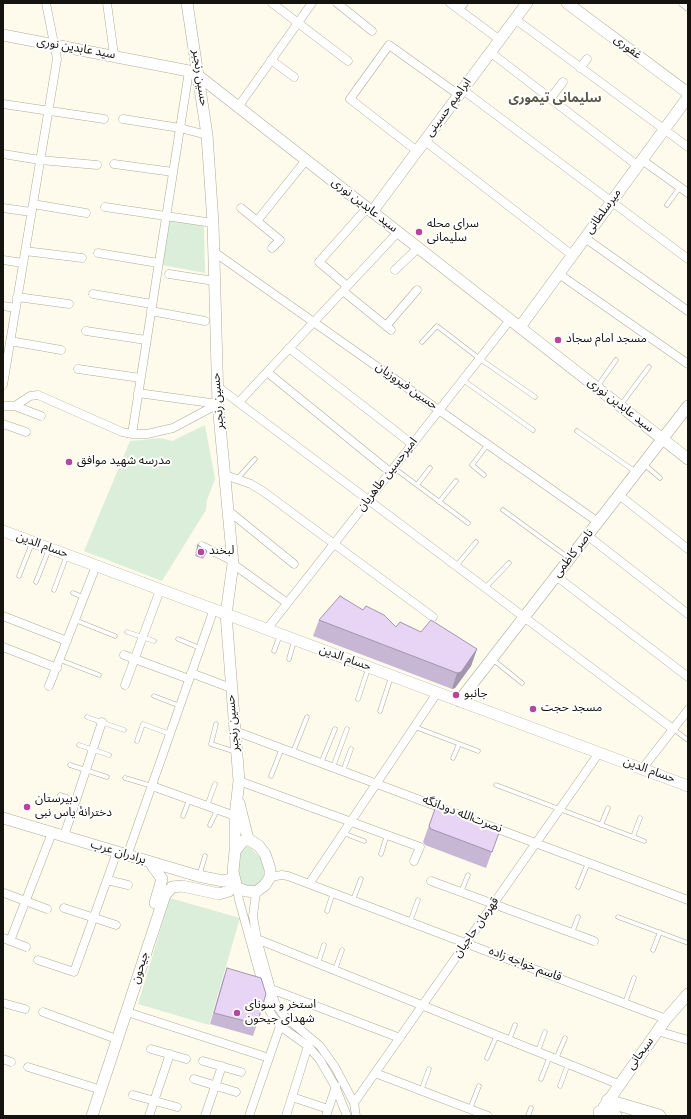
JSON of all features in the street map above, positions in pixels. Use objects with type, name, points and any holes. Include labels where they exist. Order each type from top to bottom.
[{"type":"main road","name":"حسین رنجبر","points":[[187,3],[200,77],[207,135],[213,223],[218,404],[230,512],[233,562],[226,614],[239,781],[235,816],[236,851]]},
{"type":"main road","name":"ابراهیم حسینی","points":[[369,210],[425,141],[527,3]]},
{"type":"main road","name":"غفوری","points":[[567,3],[688,93]]},
{"type":"main road","name":"سید عابدین نوری","points":[[3,34],[189,71],[200,77],[688,459]]},
{"type":"main road","name":"میرسلطانی","points":[[520,327],[688,97]]},
{"type":"main road","name":"ناصر کاظمی","points":[[459,701],[688,406]]},
{"type":"main road","name":"حسام الدین","points":[[3,531],[642,769],[687,784]]},
{"type":"main road","name":"حسین رنجبر","points":[[238,798],[248,839]]},
{"type":"main road","name":"برادران عرب","points":[[3,818],[198,876],[236,883]]},
{"type":"main road","points":[[248,839],[259,846],[270,869],[270,877],[262,888],[256,892],[246,892],[236,883],[233,862],[236,851],[242,842],[248,839]]},
{"type":"main road","name":"جیحون","points":[[86,1116],[161,885],[160,874],[150,862]]},
{"type":"main road","name":"جیحون","points":[[92,1116],[127,1012],[162,899],[172,887],[182,886],[220,894],[229,891],[236,883]]},
{"type":"main road","name":"سبحانی","points":[[602,1110],[618,1084],[666,1018],[688,994]]},
{"type":"main road","points":[[602,1110],[615,1116]]},
{"type":"main road","points":[[602,1110],[659,1116]]},
{"type":"street","points":[[3,385],[5,358],[10,341],[18,297],[57,59],[53,45],[46,3]]},
{"type":"street","points":[[107,3],[114,55]]},
{"type":"street","points":[[272,3],[348,61]]},
{"type":"street","points":[[238,107],[312,3]]},
{"type":"street","points":[[338,3],[372,31]]},
{"type":"street","points":[[450,3],[461,6],[500,40]]},
{"type":"street","points":[[683,3],[688,6]]},
{"type":"street","points":[[515,19],[688,147]]},
{"type":"street","points":[[417,151],[350,99],[389,45],[461,92],[688,259]]},
{"type":"street","points":[[490,52],[550,99],[640,163],[688,193]]},
{"type":"street","points":[[580,68],[587,59]]},
{"type":"street","points":[[271,60],[294,77]]},
{"type":"street","points":[[132,434],[189,71]]},
{"type":"street","points":[[550,99],[563,82]]},
{"type":"street","points":[[3,104],[104,118]]},
{"type":"street","points":[[123,119],[180,128],[207,135]]},
{"type":"street","points":[[425,141],[572,255]]},
{"type":"street","points":[[3,154],[40,160],[97,165]]},
{"type":"street","points":[[257,221],[306,160]]},
{"type":"street","points":[[114,164],[173,172]]},
{"type":"street","points":[[105,207],[213,223]]},
{"type":"street","points":[[3,208],[32,208],[86,213]]},
{"type":"street","points":[[242,208],[280,240],[272,248]]},
{"type":"street","points":[[369,210],[319,262],[388,328],[417,290]]},
{"type":"street","points":[[239,402],[398,232]]},
{"type":"street","points":[[585,238],[688,311]]},
{"type":"street","points":[[394,270],[418,248]]},
{"type":"street","points":[[25,251],[82,258]]},
{"type":"street","name":"حسین فیروزیان","points":[[214,252],[598,522]]},
{"type":"street","points":[[98,254],[158,263]]},
{"type":"street","points":[[3,260],[23,263]]},
{"type":"street","points":[[169,274],[214,281]]},
{"type":"street","points":[[559,274],[688,364]]},
{"type":"street","points":[[93,294],[205,321]]},
{"type":"street","points":[[18,297],[69,304]]},
{"type":"street","points":[[3,306],[16,308]]},
{"type":"street","name":"امیرحسین طاهریان","points":[[267,629],[510,320]]},
{"type":"street","points":[[86,331],[146,340]]},
{"type":"street","points":[[10,341],[61,350]]},
{"type":"street","points":[[289,348],[412,444]]},
{"type":"street","points":[[78,370],[140,378]]},
{"type":"street","points":[[267,372],[392,470]]},
{"type":"street","points":[[218,387],[457,565],[672,729]]},
{"type":"street","points":[[138,392],[218,404]]},
{"type":"street","points":[[15,406],[30,396],[38,394],[122,432],[147,434],[173,428],[218,404]]},
{"type":"street","points":[[3,406],[15,406],[41,416]]},
{"type":"street","points":[[3,424],[26,432]]},
{"type":"street","points":[[225,476],[238,478],[264,492],[433,617]]},
{"type":"street","points":[[619,495],[688,549]]},
{"type":"street","points":[[230,512],[294,564]]},
{"type":"street","points":[[588,536],[688,614]]},
{"type":"street","points":[[202,546],[233,562],[287,603]]},
{"type":"street","points":[[49,686],[96,566]]},
{"type":"street","points":[[556,576],[688,677]]},
{"type":"street","points":[[125,684],[160,590]]},
{"type":"street","points":[[38,960],[74,972],[107,880],[122,854],[152,786],[214,610]]},
{"type":"street","points":[[3,616],[67,641]]},
{"type":"street","points":[[3,647],[58,664]]},
{"type":"street","points":[[124,655],[231,688]]},
{"type":"street","points":[[309,884],[437,693]]},
{"type":"street","points":[[642,769],[688,710]]},
{"type":"street","points":[[64,836],[102,722]]},
{"type":"street","name":"نصرت‌الله دودانگه","points":[[235,731],[688,900]]},
{"type":"street","name":"قهرمان حاجیان","points":[[354,1103],[599,753]]},
{"type":"street","points":[[239,781],[420,847],[414,862]]},
{"type":"street","points":[[152,786],[235,816]]},
{"type":"street","points":[[26,947],[5,939],[26,902],[52,833]]},
{"type":"street","name":"قاسم خواجه زاده","points":[[270,877],[282,875],[309,884],[666,1018]]},
{"type":"street","points":[[107,880],[128,885]]},
{"type":"street","points":[[431,881],[594,941]]},
{"type":"street","points":[[236,883],[239,900],[270,1012],[280,1026],[308,1046],[320,1060],[336,1086],[347,1116]]},
{"type":"street","points":[[256,892],[253,916],[257,939],[278,1009],[320,1046],[342,1080],[354,1103],[356,1116]]},
{"type":"street","points":[[4,893],[47,909]]},
{"type":"street","points":[[64,908],[116,925]]},
{"type":"street","points":[[257,939],[618,1084]]},
{"type":"street","points":[[271,989],[400,1038]]},
{"type":"street","points":[[3,1003],[25,1009]]},
{"type":"street","points":[[43,1012],[112,1037]]},
{"type":"street","points":[[127,1012],[262,1056]]},
{"type":"street","points":[[249,1116],[280,1026]]},
{"type":"street","points":[[657,1031],[688,1040]]},
{"type":"street","points":[[286,1116],[308,1046]]},
{"type":"street","points":[[151,1049],[186,1059]]},
{"type":"street","points":[[149,1116],[170,1054]]},
{"type":"street","points":[[203,1061],[241,1072]]},
{"type":"street","points":[[205,1116],[222,1066]]},
{"type":"street","points":[[28,1067],[95,1088]]},
{"type":"street","points":[[375,1073],[488,1116]]},
{"type":"street","points":[[194,1079],[236,1092]]},
{"type":"street","points":[[292,1097],[327,1112],[336,1086],[342,1080]]},
{"type":"street","points":[[133,1095],[177,1107]]},
{"type":"lane","points":[[667,205],[680,187]]},
{"type":"lane","points":[[422,342],[437,326],[480,359],[535,397]]},
{"type":"lane","points":[[597,388],[616,360]]},
{"type":"lane","points":[[620,406],[648,367]]},
{"type":"lane","points":[[463,380],[533,430]]},
{"type":"lane","points":[[577,431],[660,478]]},
{"type":"lane","points":[[484,475],[472,465],[488,444]]},
{"type":"lane","points":[[238,478],[255,459]]},
{"type":"lane","points":[[417,485],[430,468]]},
{"type":"lane","points":[[392,470],[417,485],[468,523]]},
{"type":"lane","points":[[439,502],[456,482]]},
{"type":"lane","points":[[503,510],[570,558]]},
{"type":"lane","points":[[18,576],[32,542]]},
{"type":"lane","points":[[457,565],[476,542]]},
{"type":"lane","points":[[36,582],[50,549]]},
{"type":"lane","points":[[54,590],[68,555]]},
{"type":"lane","points":[[486,587],[509,563]]},
{"type":"lane","points":[[73,593],[84,597]]},
{"type":"lane","points":[[75,620],[115,636]]},
{"type":"lane","points":[[127,632],[154,641]]},
{"type":"lane","points":[[274,651],[280,635]]},
{"type":"lane","points":[[178,639],[201,648]]},
{"type":"lane","points":[[289,660],[295,640]]},
{"type":"lane","points":[[492,658],[522,683]]},
{"type":"lane","points":[[58,664],[99,675]]},
{"type":"lane","points":[[358,699],[369,668]]},
{"type":"lane","points":[[380,711],[392,676]]},
{"type":"lane","points":[[154,696],[180,706]]},
{"type":"lane","points":[[293,752],[307,717]]},
{"type":"lane","points":[[87,718],[124,730]]},
{"type":"lane","points":[[137,740],[143,724],[170,734]]},
{"type":"lane","points":[[216,724],[210,744],[237,753]]},
{"type":"lane","points":[[415,726],[478,751]]},
{"type":"lane","points":[[322,763],[335,729]]},
{"type":"lane","points":[[333,767],[347,729]]},
{"type":"lane","points":[[672,729],[688,740]]},
{"type":"lane","points":[[453,758],[459,744]]},
{"type":"lane","points":[[79,745],[109,755]]},
{"type":"lane","points":[[271,776],[282,748]]},
{"type":"lane","points":[[343,771],[351,749]]},
{"type":"lane","points":[[70,765],[107,777]]},
{"type":"lane","points":[[125,778],[152,786]]},
{"type":"lane","points":[[207,806],[215,784]]},
{"type":"lane","points":[[496,785],[644,841]]},
{"type":"lane","points":[[60,795],[76,800]]},
{"type":"lane","points":[[183,816],[189,800]]},
{"type":"lane","points":[[601,825],[608,808]]},
{"type":"lane","points":[[210,825],[217,810]]},
{"type":"lane","points":[[633,836],[640,818]]},
{"type":"lane","points":[[343,833],[364,841]]},
{"type":"lane","points":[[380,854],[387,835]]},
{"type":"lane","points":[[198,876],[205,856]]},
{"type":"lane","points":[[578,887],[588,862]]},
{"type":"lane","points":[[461,892],[468,875]]},
{"type":"lane","points":[[353,900],[361,879]]},
{"type":"lane","points":[[327,911],[333,893]]},
{"type":"lane","points":[[410,922],[418,900]]},
{"type":"lane","points":[[572,933],[578,917]]},
{"type":"lane","points":[[618,917],[688,943]]},
{"type":"lane","points":[[653,950],[660,932]]},
{"type":"lane","points":[[318,963],[324,945]]},
{"type":"lane","points":[[335,970],[342,950]]},
{"type":"lane","points":[[625,1003],[634,978]]},
{"type":"lane","points":[[509,1040],[515,1025]]},
{"type":"lane","points":[[538,1052],[545,1032]]},
{"type":"lane","points":[[487,1058],[497,1035]]},
{"type":"lane","points":[[541,1079],[565,1038]]},
{"type":"lane","points":[[560,1086],[568,1064]]},
{"type":"lane","points":[[421,1090],[429,1069]]},
{"type":"lane","points":[[470,1109],[479,1086]]},
{"type":"lane","points":[[528,1116],[531,1108]]},
{"type":"green space","points":[[170,219],[204,224],[205,273],[162,265]]},
{"type":"green space","points":[[205,425],[215,479],[207,500],[206,510],[162,581],[84,551],[130,441],[162,438],[172,441]]},
{"type":"green space","points":[[246,846],[251,848],[264,862],[266,879],[254,888],[242,885],[236,865],[239,849]]},
{"type":"green space","points":[[170,898],[240,918],[209,1025],[138,1004]]},
{"type":"building","name":"لبخند","points":[[198,545],[207,551],[204,556],[196,553]]},
{"type":"building","points":[[340,596],[363,610],[366,606],[384,615],[396,627],[400,622],[421,632],[431,620],[477,649],[461,672],[457,673],[319,620]]},
{"type":"building","points":[[436,806],[500,830],[492,852],[431,829],[429,826]]},
{"type":"building","name":"استخر و سونای شهدای جیحون","points":[[227,968],[261,978],[266,994],[257,1024],[214,1013]]},
{"type":"place","name":"سرای محله سلیمانی","points":[[419,232]]},
{"type":"place","name":"مسجد امام سجاد","points":[[558,340]]},
{"type":"place","name":"مدرسه شهید موافق","points":[[69,462]]},
{"type":"place","name":"لبخند","points":[[201,552]]},
{"type":"place","name":"جانبو","points":[[456,695]]},
{"type":"place","name":"مسجد حجت","points":[[533,709]]},
{"type":"place","name":"دبیرستان دخترانهٔ یاس نبی","points":[[27,807]]},
{"type":"place","name":"استخر و سونای شهدای جیحون","points":[[237,1013]]},
{"type":"district","name":"سلیمانی تیموری","points":[[555,99]]}]
